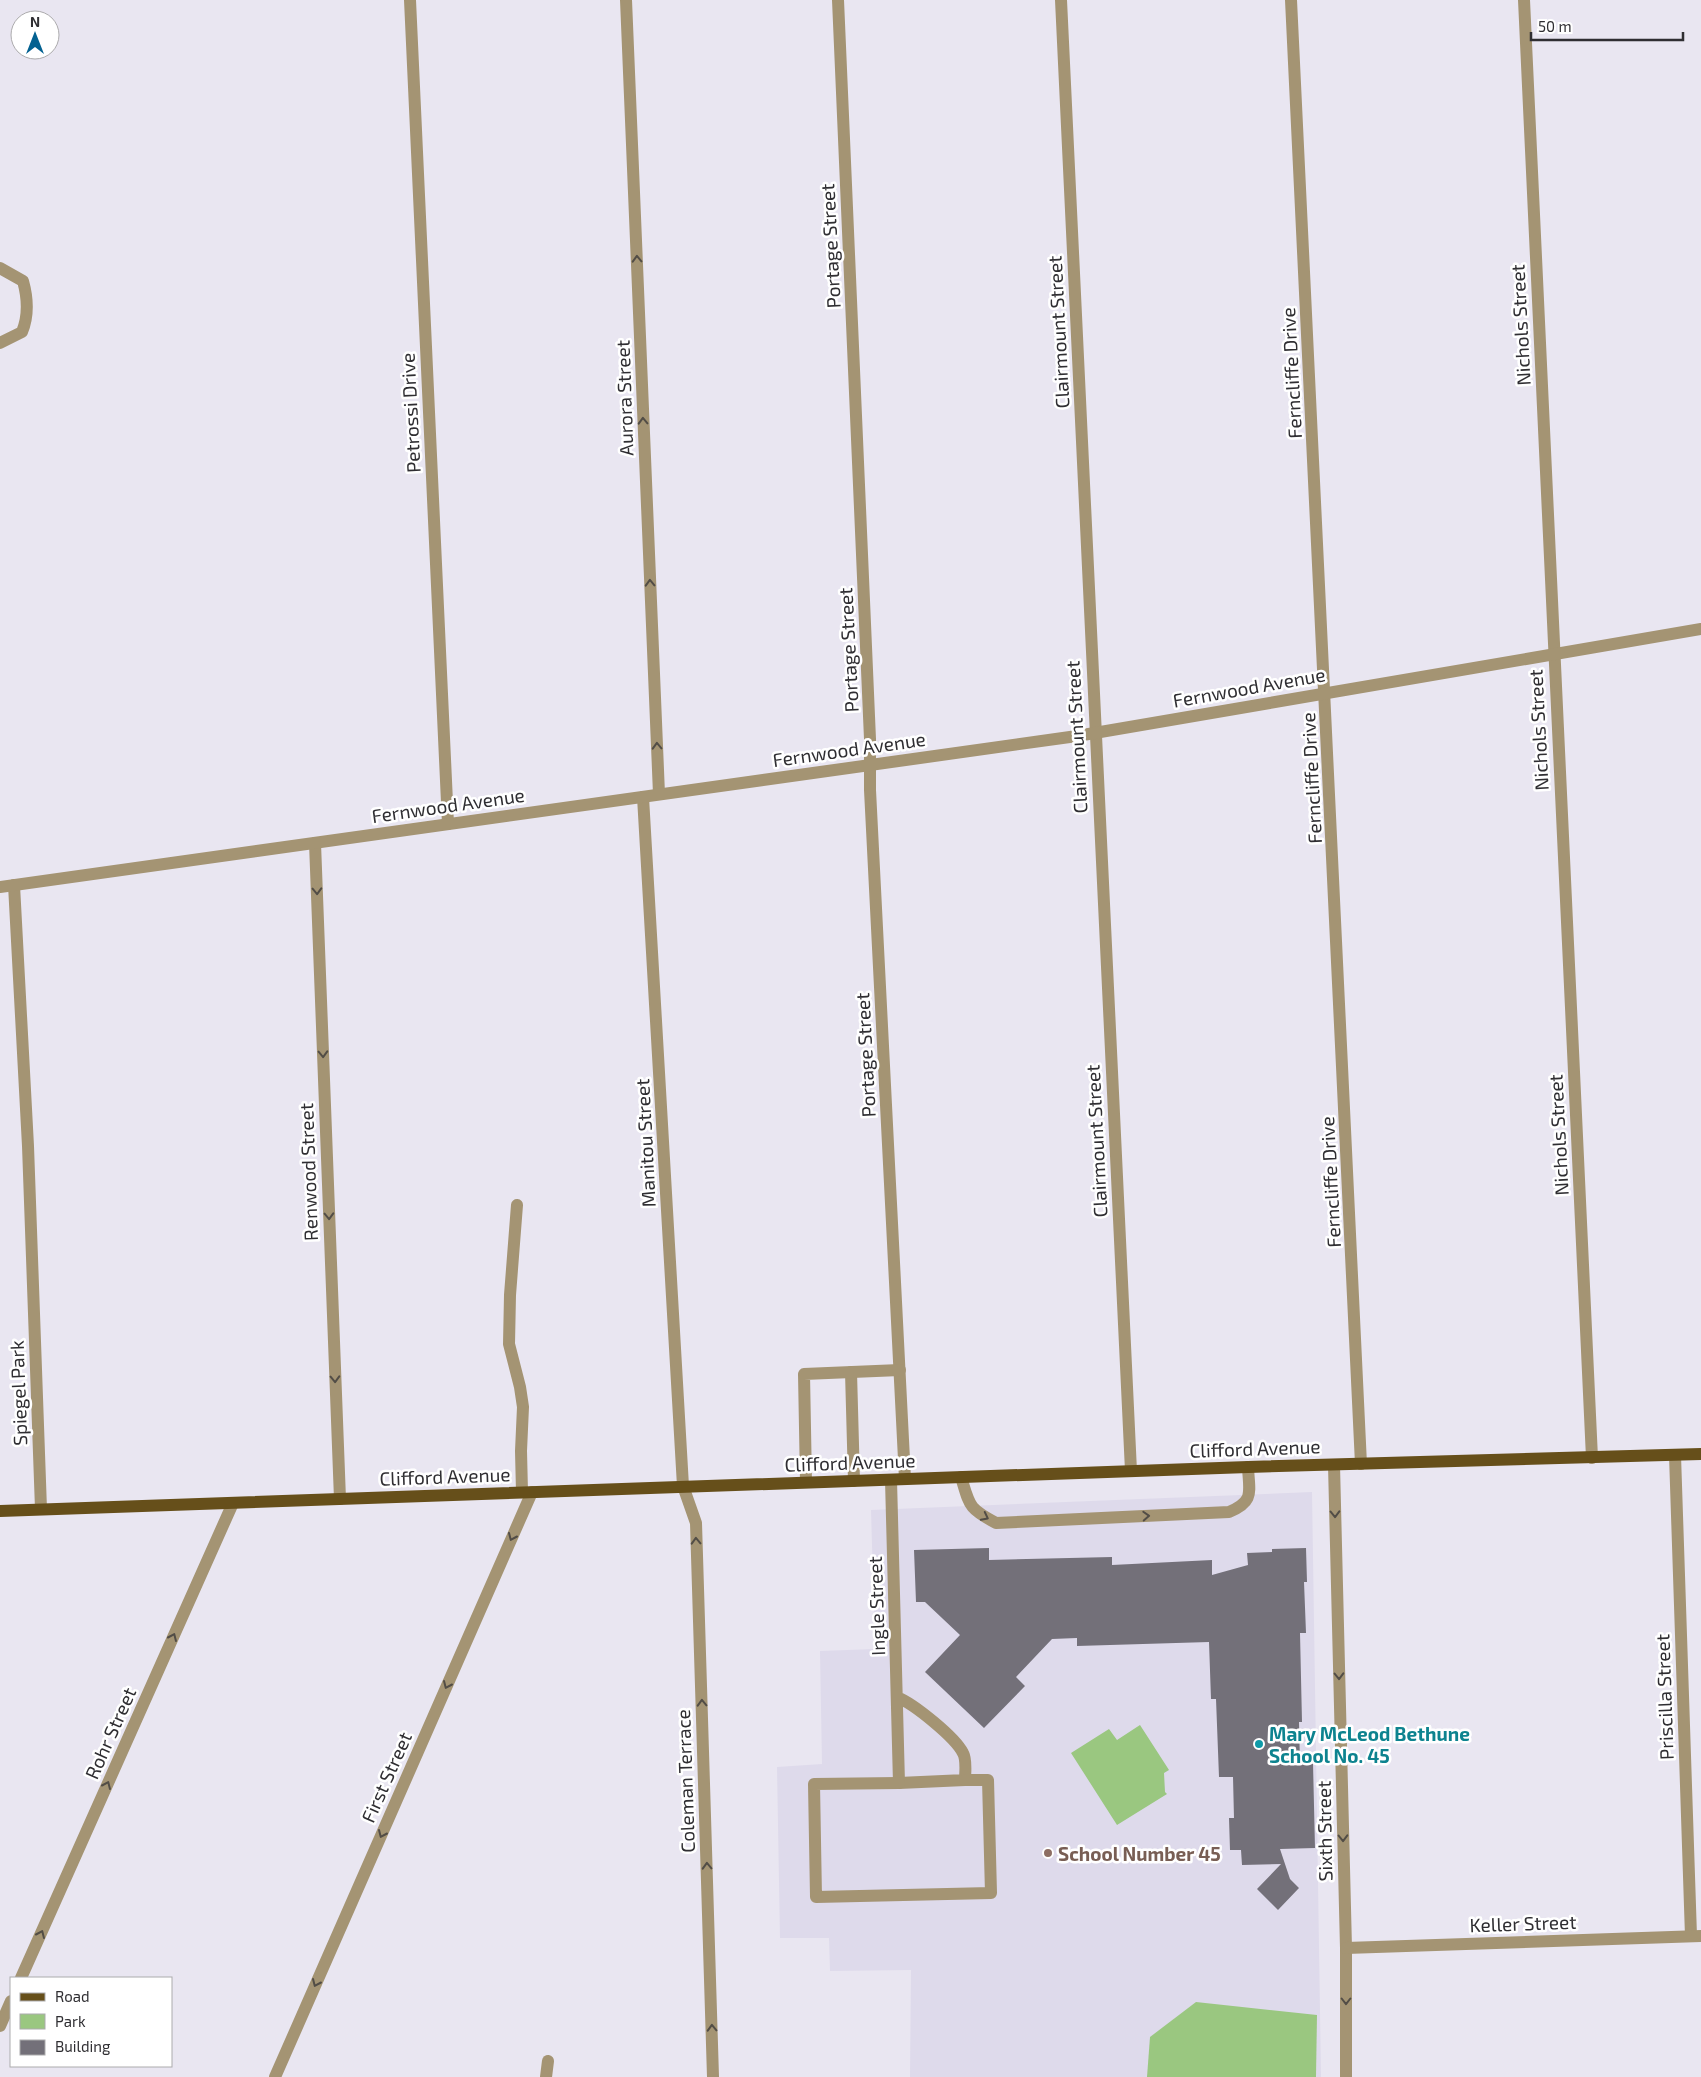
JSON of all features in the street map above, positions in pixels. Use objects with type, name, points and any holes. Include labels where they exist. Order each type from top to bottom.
[{"type":"main road","name":"Clifford Avenue","points":[[0,1510],[1248,1467],[1701,1454]]},
{"type":"street","name":"Petrossi Drive","points":[[410,0],[448,824]]},
{"type":"street","name":"Aurora Street","points":[[626,0],[660,794]]},
{"type":"street","name":"Portage Street","points":[[838,0],[870,765],[905,1479]]},
{"type":"street","name":"Clairmount Street","points":[[1061,0],[1131,1471]]},
{"type":"street","name":"Ferncliffe Drive","points":[[1291,0],[1362,1464]]},
{"type":"street","name":"Nichols Street","points":[[1524,0],[1592,1458]]},
{"type":"street","points":[[0,268],[23,281],[28,298],[26,322],[22,332],[0,343]]},
{"type":"street","name":"Fernwood Avenue","points":[[0,887],[1095,733],[1325,692],[1701,629]]},
{"type":"street","name":"Manitou Street","points":[[643,797],[684,1486]]},
{"type":"street","name":"Renwood Street","points":[[315,843],[340,1499]]},
{"type":"street","name":"Spiegel Park","points":[[14,885],[28,1146],[41,1509]]},
{"type":"street","points":[[517,1205],[510,1295],[509,1344],[523,1407],[521,1451],[527,1492]]},
{"type":"street","points":[[806,1482],[804,1374],[900,1370]]},
{"type":"street","points":[[851,1372],[854,1481]]},
{"type":"street","name":"Priscilla Street","points":[[1674,1455],[1696,1936]]},
{"type":"street","name":"Sixth Street","points":[[1334,1465],[1346,1948],[1346,2077]]},
{"type":"street","points":[[961,1477],[969,1505],[976,1512],[996,1523],[1229,1512],[1243,1506],[1249,1497],[1248,1467]]},
{"type":"street","name":"Ingle Street","points":[[891,1480],[899,1783]]},
{"type":"street","name":"Coleman Terrace","points":[[684,1486],[696,1523],[713,2077]]},
{"type":"street","name":"First Street","points":[[275,2077],[527,1492]]},
{"type":"street","name":"Rohr Street","points":[[22,1977],[233,1503]]},
{"type":"street","points":[[897,1697],[913,1706],[955,1742],[964,1754],[965,1780]]},
{"type":"street","points":[[988,1780],[990,1893],[816,1897],[814,1784],[899,1783],[988,1780]]},
{"type":"street","name":"Keller Street","points":[[1346,1948],[1696,1936]]},
{"type":"street","points":[[0,2026],[10,2003]]},
{"type":"street","points":[[546,2077],[548,2061]]},
{"type":"shaded area","name":"School Number 45","points":[[1312,1492],[1321,2077],[910,2077],[911,1970],[830,1971],[829,1938],[780,1938],[777,1767],[822,1764],[820,1651],[875,1649],[871,1510]]},
{"type":"green space","points":[[1140,1725],[1169,1770],[1164,1773],[1165,1792],[1167,1794],[1117,1825],[1071,1753],[1109,1729],[1117,1740]]},
{"type":"green space","points":[[1196,2002],[1317,2015],[1316,2077],[1147,2077],[1150,2037]]},
{"type":"building","name":"Mary McLeod Bethune School No. 45","points":[[989,1548],[989,1560],[1112,1557],[1112,1565],[1212,1560],[1212,1575],[1248,1565],[1247,1553],[1272,1552],[1272,1549],[1306,1548],[1307,1582],[1304,1582],[1306,1633],[1300,1633],[1302,1722],[1299,1722],[1300,1763],[1313,1763],[1315,1848],[1280,1849],[1290,1879],[1299,1888],[1278,1910],[1257,1889],[1281,1864],[1242,1865],[1241,1850],[1230,1850],[1229,1818],[1234,1818],[1233,1777],[1219,1777],[1216,1699],[1211,1699],[1209,1642],[1077,1646],[1077,1638],[1052,1639],[1016,1677],[1025,1686],[984,1728],[925,1672],[960,1635],[925,1602],[916,1602],[914,1550]]},
{"type":"place","name":"Mary McLeod Bethune School No. 45","points":[[1259,1744]]},
{"type":"place","name":"School Number 45","points":[[1048,1853]]}]
